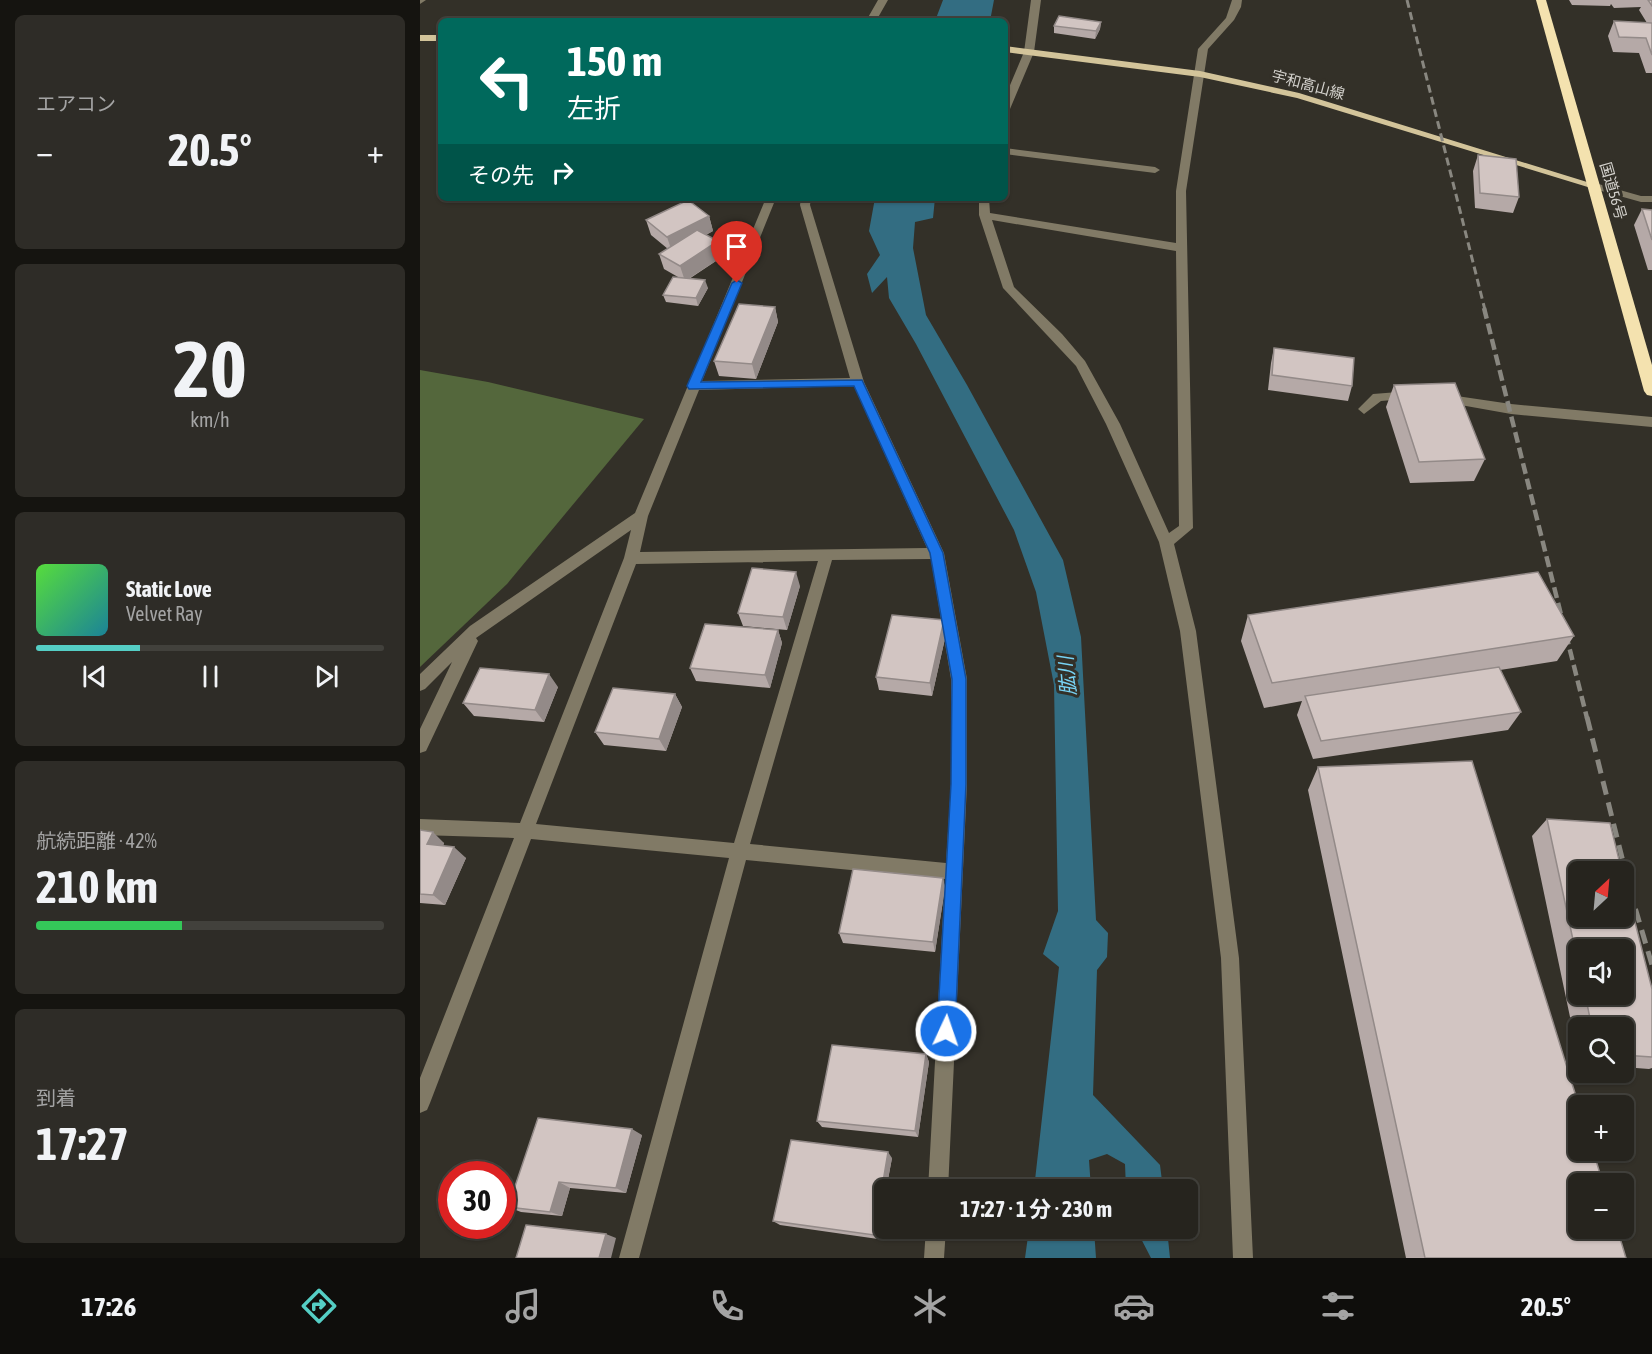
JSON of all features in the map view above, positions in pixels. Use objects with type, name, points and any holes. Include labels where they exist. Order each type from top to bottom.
[{"type":"highway","name":"国道56号","points":[[1541,0],[1652,391]]},
{"type":"main road","points":[[420,38],[438,38]]},
{"type":"main road","name":"宇和高山線","points":[[1010,50],[1200,74],[1299,96],[1595,186]]},
{"type":"street","points":[[873,18],[883,0]]},
{"type":"street","points":[[1008,102],[1029,52],[1036,0]]},
{"type":"street","points":[[1166,542],[1186,528],[1181,191],[1203,49],[1232,16],[1237,0]]},
{"type":"street","points":[[1008,151],[1155,170]]},
{"type":"street","points":[[1595,186],[1641,199],[1652,199]]},
{"type":"street","points":[[420,1103],[631,558],[641,516],[770,201]]},
{"type":"street","points":[[806,201],[858,382],[936,553],[959,679],[959,784],[939,1179]]},
{"type":"street","points":[[984,201],[986,215],[1009,288],[1058,337],[1080,364],[1113,424],[1166,542],[1188,631],[1230,958],[1243,1258]]},
{"type":"street","points":[[986,215],[1182,248]]},
{"type":"street","points":[[693,386],[858,382]]},
{"type":"street","points":[[1364,409],[1378,397],[1409,394],[1511,409],[1652,422]]},
{"type":"street","points":[[420,684],[475,630],[641,516]]},
{"type":"street","points":[[631,558],[936,553]]},
{"type":"street","points":[[629,1258],[740,851],[826,556]]},
{"type":"street","points":[[420,746],[475,630]]},
{"type":"street","points":[[420,827],[526,831],[954,872]]},
{"type":"street","points":[[934,1258],[935,1239]]},
{"type":"green space","points":[[420,370],[488,382],[644,419],[507,584],[420,667]]},
{"type":"water","points":[[943,0],[994,0],[991,18],[936,18]]},
{"type":"water","name":"肱川","points":[[874,201],[935,201],[933,218],[915,222],[913,248],[926,315],[1063,560],[1081,637],[1096,920],[1108,933],[1107,957],[1097,970],[1093,1095],[1160,1165],[1162,1179],[1126,1179],[1125,1164],[1107,1154],[1089,1160],[1090,1179],[1035,1179],[1059,967],[1043,954],[1058,911],[1054,685],[1036,592],[1014,530],[916,344],[889,298],[887,277],[872,293],[867,274],[880,255],[869,231]]},
{"type":"water","points":[[1028,1239],[1095,1239],[1096,1258],[1025,1258]]},
{"type":"water","points":[[1141,1239],[1168,1239],[1170,1258],[1151,1258]]},
{"type":"building","points":[[1059,16],[1101,22],[1096,31],[1054,26]]},
{"type":"building","points":[[1614,21],[1652,23],[1652,55],[1646,38],[1619,37]]},
{"type":"building","points":[[1478,155],[1516,159],[1519,197],[1480,193]]},
{"type":"building","points":[[686,201],[689,201],[709,216],[667,237],[646,220]]},
{"type":"building","points":[[1642,209],[1652,210],[1652,240]]},
{"type":"building","points":[[697,230],[718,241],[680,266],[659,254]]},
{"type":"building","points":[[673,277],[705,280],[696,298],[663,295]]},
{"type":"building","points":[[739,304],[775,307],[752,364],[714,361]]},
{"type":"building","points":[[1274,348],[1354,358],[1352,386],[1272,375]]},
{"type":"building","points":[[1455,383],[1485,459],[1419,462],[1394,385]]},
{"type":"building","points":[[752,568],[796,572],[783,617],[738,613]]},
{"type":"building","points":[[1538,572],[1574,636],[1272,683],[1248,615]]},
{"type":"building","points":[[892,615],[944,620],[930,683],[876,677]]},
{"type":"building","points":[[705,624],[778,630],[765,675],[690,668]]},
{"type":"building","points":[[1499,667],[1521,712],[1321,741],[1305,696]]},
{"type":"building","points":[[480,668],[549,674],[535,710],[463,703]]},
{"type":"building","points":[[613,688],[675,694],[659,739],[595,732]]},
{"type":"building","points":[[1472,761],[1568,1071],[1568,1083],[1572,1083],[1576,1095],[1568,1095],[1568,1161],[1596,1161],[1600,1173],[1568,1173],[1568,1239],[1620,1239],[1626,1258],[1425,1258],[1318,767]]},
{"type":"building","points":[[1547,819],[1610,823],[1619,861],[1568,861],[1568,917]]},
{"type":"building","points":[[420,830],[433,832],[427,844],[454,847],[433,895],[420,894]]},
{"type":"building","points":[[853,869],[943,878],[933,942],[839,933]]},
{"type":"building","points":[[1634,918],[1652,989],[1652,1057],[1634,1056],[1634,1017],[1590,1017],[1587,1005],[1634,1005],[1634,939],[1573,939],[1570,927],[1634,927]]},
{"type":"building","points":[[832,1045],[926,1054],[915,1131],[817,1121]]},
{"type":"building","points":[[538,1118],[632,1129],[616,1188],[559,1182],[550,1212],[516,1208],[516,1183]]},
{"type":"building","points":[[791,1140],[888,1152],[883,1179],[874,1179],[874,1235],[773,1221]]},
{"type":"building","points":[[526,1225],[606,1234],[599,1258],[516,1258]]},
{"type":"railway","points":[[1407,0],[1485,310]]},
{"type":"railway","points":[[1484,308],[1587,718]]},
{"type":"railway","points":[[1587,717],[1631,894],[1652,965]]},
{"type":"route","points":[[737,283],[693,386],[858,382],[936,553],[959,679],[959,784],[946,1031]]}]
